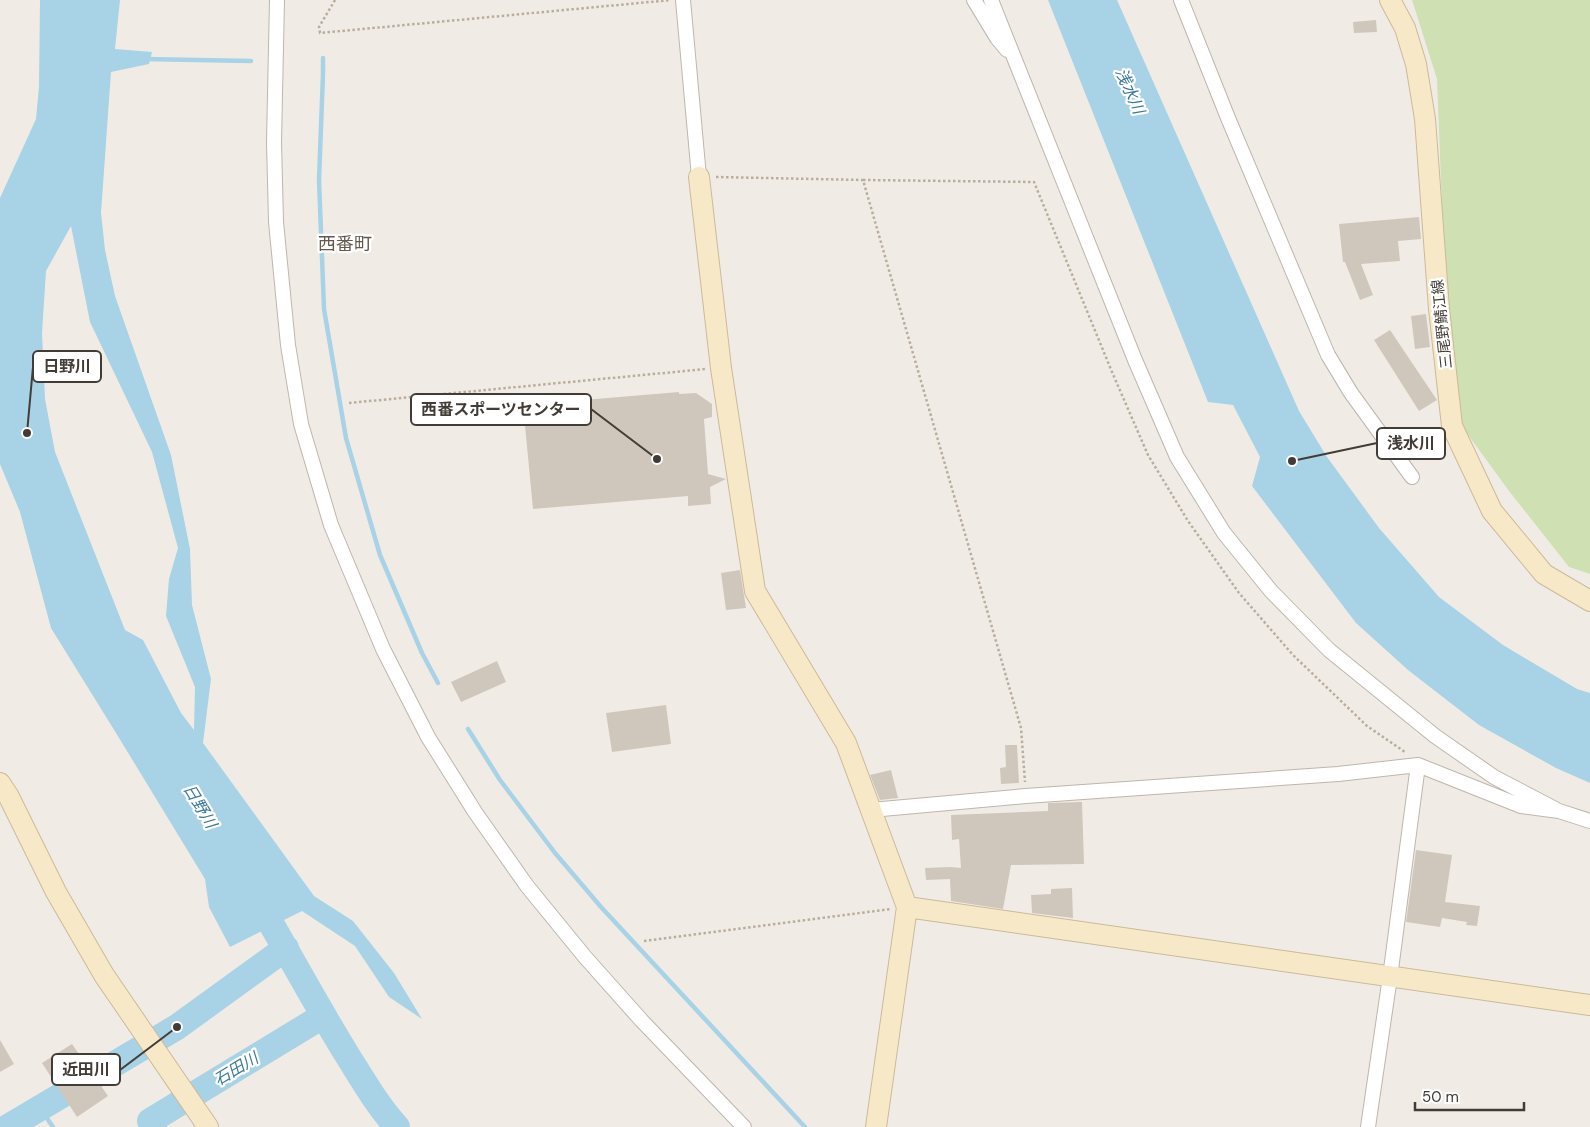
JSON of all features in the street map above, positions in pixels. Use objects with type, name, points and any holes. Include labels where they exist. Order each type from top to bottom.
[{"type":"street","points":[[278,0],[274,142],[276,222],[288,345],[301,424],[331,526],[383,649],[428,737],[475,812],[527,886],[585,957],[744,1127]]},
{"type":"street","points":[[683,0],[699,177],[720,368],[756,591],[846,743],[907,907],[876,1127]]},
{"type":"street","points":[[974,0],[996,38],[1015,60]]},
{"type":"street","points":[[991,0],[1135,360],[1173,448],[1224,533],[1270,591],[1337,656],[1434,736],[1494,777],[1560,811],[1590,822]]},
{"type":"street","points":[[1182,0],[1228,118],[1328,355],[1351,393],[1412,477]]},
{"type":"street","name":"三尾野鯖江線","points":[[1390,0],[1405,28],[1416,64],[1425,119],[1439,309],[1452,426],[1492,511],[1544,574],[1590,601]]},
{"type":"street","points":[[871,810],[1026,796],[1338,774],[1418,764],[1521,806],[1560,811]]},
{"type":"street","points":[[1368,1127],[1418,764]]},
{"type":"street","points":[[0,777],[4,789],[61,900],[104,976],[204,1121]]},
{"type":"street","points":[[907,907],[1590,1005]]},
{"type":"path","points":[[335,0],[319,27],[320,33],[674,0]]},
{"type":"path","points":[[699,177],[1034,182],[1112,372],[1145,446],[1188,521],[1239,593],[1293,655],[1367,726],[1409,754],[1418,764]]},
{"type":"path","points":[[863,180],[1021,728],[1026,796]]},
{"type":"path","points":[[349,403],[720,368]]},
{"type":"path","points":[[644,941],[907,907]]},
{"type":"green space","points":[[1412,0],[1590,0],[1590,574],[1569,567],[1509,491],[1450,410],[1437,79]]},
{"type":"water","points":[[40,0],[120,0],[115,49],[152,52],[149,64],[111,72],[101,213],[105,250],[115,296],[171,455],[190,549],[192,605],[211,679],[203,743],[314,896],[353,921],[394,973],[422,1019],[389,997],[355,946],[302,911],[230,947],[209,907],[205,879],[51,628],[20,512],[0,464],[0,198],[36,119],[39,87]],"holes":[[[71,226],[90,322],[152,452],[178,548],[169,579],[166,616],[195,687],[194,730],[181,713],[143,640],[125,630],[55,452],[45,399],[42,333],[46,271]]]},
{"type":"water","points":[[1048,0],[1117,0],[1299,411],[1327,457],[1379,528],[1439,597],[1503,645],[1577,689],[1590,693],[1590,783],[1556,768],[1479,725],[1408,670],[1356,623],[1252,486],[1260,457],[1233,405],[1208,402]]},
{"type":"building","points":[[1376,20],[1377,32],[1354,33],[1353,22]]},
{"type":"building","points":[[1419,217],[1421,239],[1398,241],[1400,261],[1361,264],[1373,295],[1360,300],[1345,262],[1343,262],[1339,224]]},
{"type":"building","points":[[1426,314],[1430,347],[1415,349],[1411,316]]},
{"type":"building","points":[[1390,330],[1437,400],[1419,411],[1374,340]]},
{"type":"building","points":[[679,392],[679,394],[696,393],[712,404],[712,417],[704,419],[708,474],[726,479],[710,487],[711,504],[688,506],[688,496],[533,509],[523,405]]},
{"type":"building","points":[[740,570],[746,608],[726,610],[721,573]]},
{"type":"building","points":[[497,661],[506,682],[461,702],[451,682]]},
{"type":"building","points":[[666,705],[671,744],[612,752],[606,713]]},
{"type":"building","points":[[1005,745],[1017,745],[1019,783],[1001,784],[1000,768],[1006,767]]},
{"type":"building","points":[[891,770],[898,798],[880,800],[870,775]]},
{"type":"building","points":[[1082,802],[1084,864],[1011,865],[1003,909],[951,901],[950,879],[926,880],[925,868],[961,868],[959,839],[952,840],[951,815],[1048,811],[1048,803]]},
{"type":"building","points":[[1416,850],[1452,855],[1445,902],[1480,906],[1477,926],[1466,925],[1467,922],[1442,918],[1440,927],[1406,922]]},
{"type":"building","points":[[1072,888],[1073,918],[1032,913],[1031,895],[1051,894],[1051,889]]},
{"type":"building","points":[[0,1040],[14,1064],[0,1072]]},
{"type":"building","points":[[72,1044],[108,1096],[77,1117],[42,1063]]},
{"type":"waterway","points":[[323,58],[319,180],[324,309],[346,438],[380,555],[422,653],[438,683]]},
{"type":"waterway","points":[[144,59],[251,61]]},
{"type":"waterway","points":[[468,729],[500,780],[555,853],[601,907],[805,1127]]},
{"type":"waterway","name":"日野川","points":[[255,896],[349,1058],[377,1102],[397,1127]]},
{"type":"waterway","points":[[8,1127],[177,1027],[286,948]]},
{"type":"waterway","name":"石田川","points":[[154,1127],[150,1121],[323,1016]]},
{"type":"waterway","points":[[40,1108],[53,1127]]},
{"type":"waterway","points":[[142,1127],[150,1121]]},
{"type":"place","name":"日野川","points":[[27,433]]},
{"type":"place","name":"西番スポーツセンター","points":[[657,459]]},
{"type":"place","name":"浅水川","points":[[1292,461]]},
{"type":"place","name":"近田川","points":[[177,1027]]},
{"type":"district","name":"西番町","points":[[345,244]]}]
